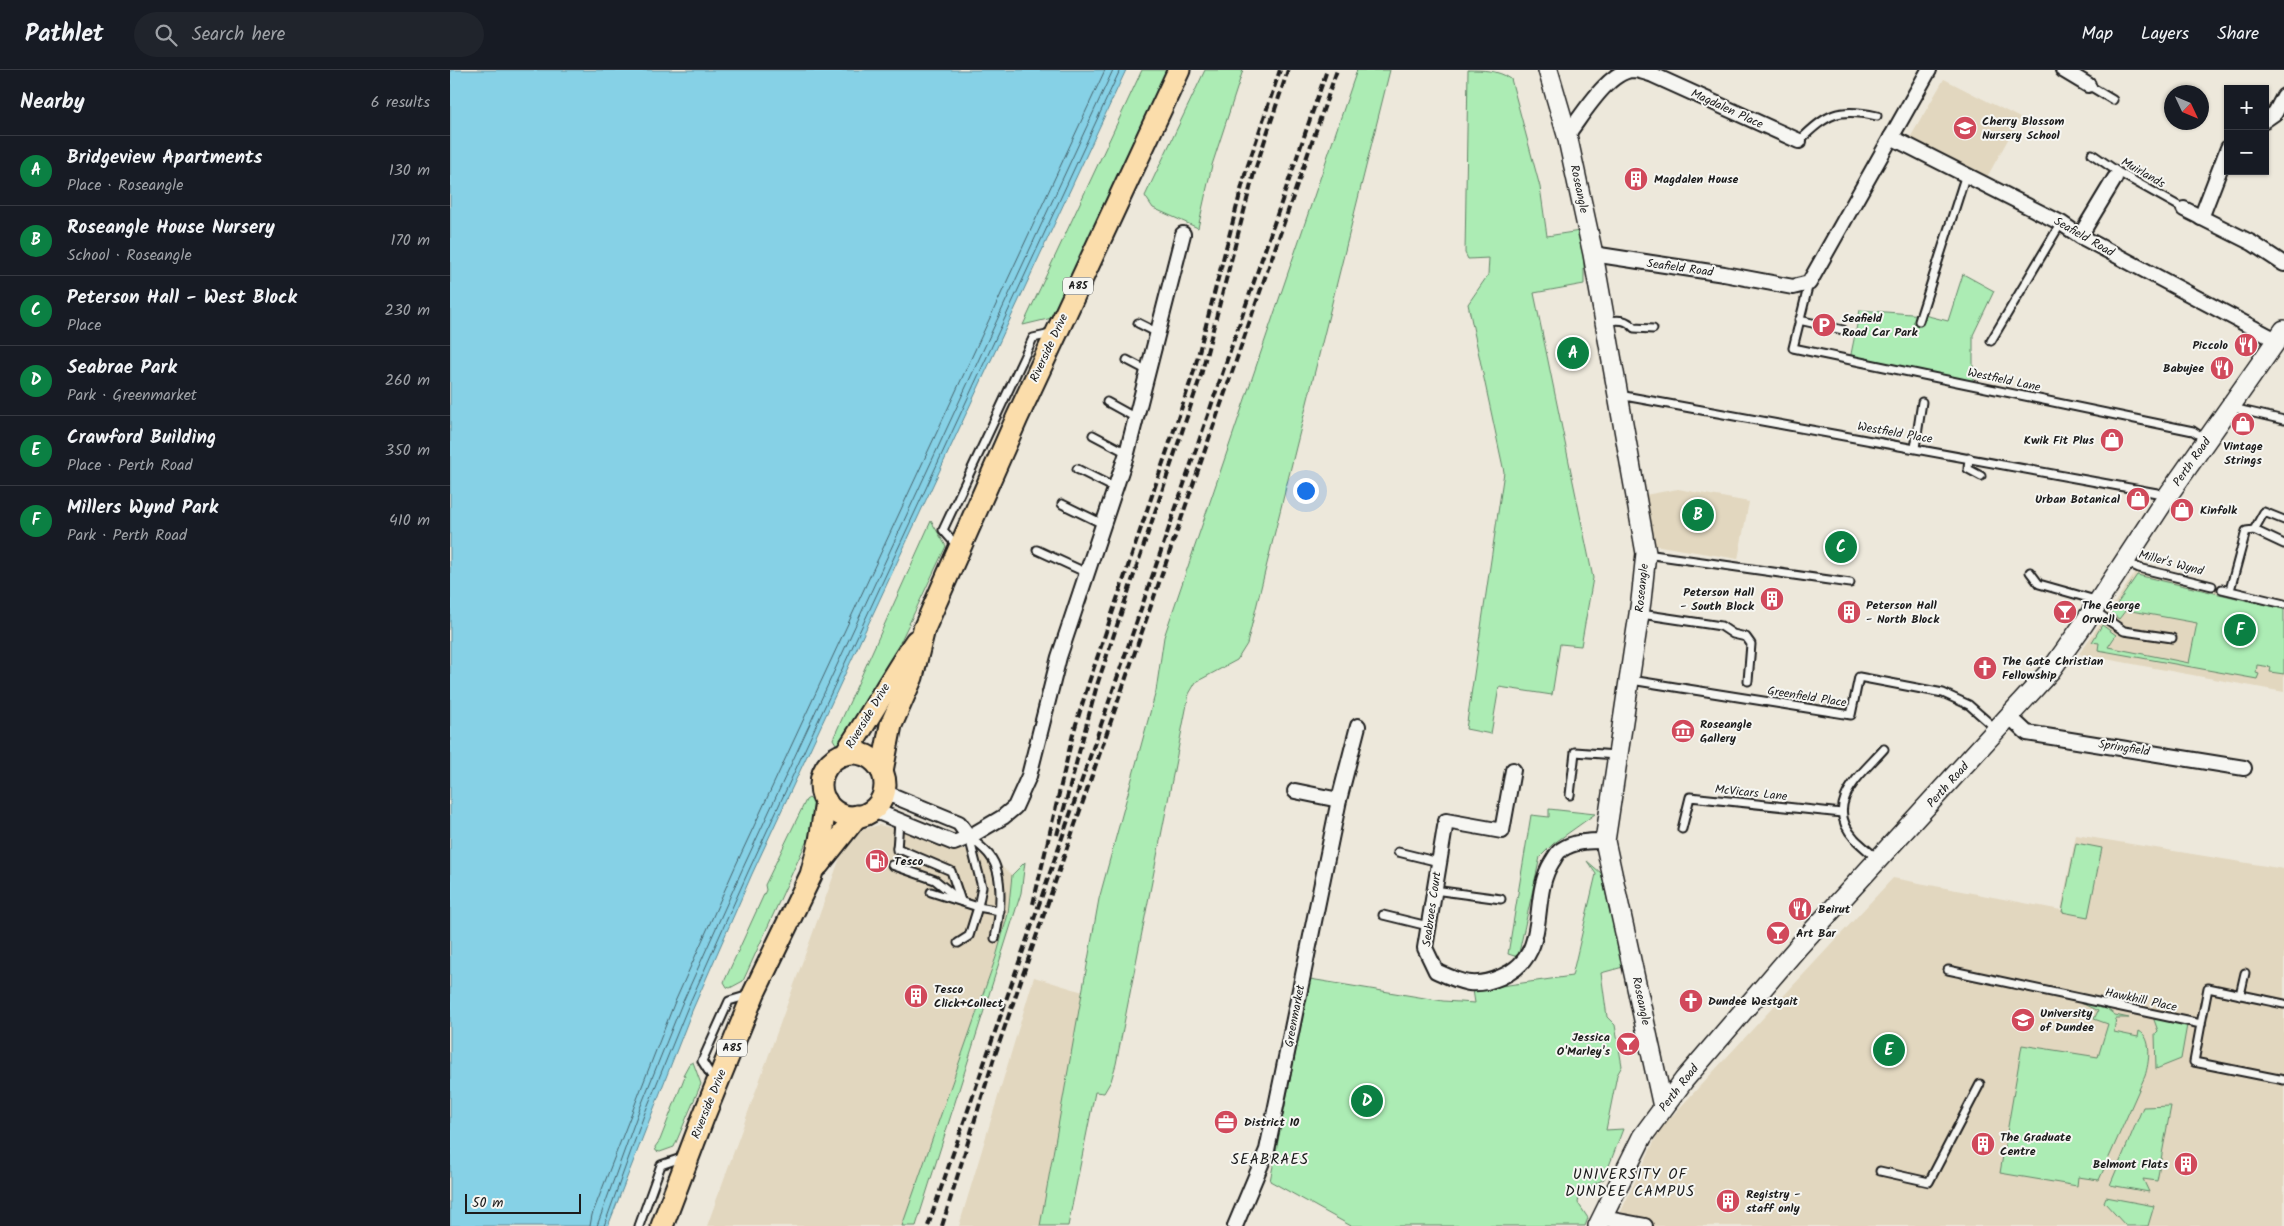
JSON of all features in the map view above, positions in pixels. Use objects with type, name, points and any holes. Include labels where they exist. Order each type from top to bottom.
[{"type":"main road","name":"Riverside Drive","points":[[845,754],[887,684],[924,629],[1056,333],[1178,70]]},
{"type":"main road","name":"Riverside Drive","points":[[811,875],[865,813],[882,798],[891,725],[912,677],[924,629]]},
{"type":"main road","name":"Riverside Drive","points":[[662,1226],[716,1084],[754,993],[811,875],[820,841],[826,801],[822,786],[824,772],[834,760],[845,754],[852,753],[867,756],[876,762],[883,781]]},
{"type":"main road","points":[[826,801],[837,812],[850,816],[865,813]]},
{"type":"street","name":"Roseangle","points":[[1548,70],[1567,135],[1593,254],[1646,554],[1639,614],[1605,841],[1663,1108]]},
{"type":"street","name":"Magdalen Place","points":[[1567,135],[1610,81],[1621,73],[1634,70],[1653,75],[1799,141]]},
{"type":"street","points":[[1809,283],[1929,70]]},
{"type":"street","points":[[2063,70],[2088,85]]},
{"type":"street","points":[[2269,117],[2275,113],[2284,96]]},
{"type":"street","name":"Seafield Road","points":[[1891,137],[2061,222],[2080,236],[2280,335]]},
{"type":"street","points":[[2201,218],[2224,158]]},
{"type":"street","points":[[2080,236],[2115,178]]},
{"type":"street","points":[[2184,209],[2252,243],[2284,264]]},
{"type":"street","points":[[865,813],[900,819],[954,843],[1003,818],[1015,807],[1029,776],[1059,657],[1127,453],[1183,234]]},
{"type":"street","name":"Seafield Road","points":[[1593,254],[1724,274],[1793,287],[1809,283]]},
{"type":"street","name":"Perth Road","points":[[1600,1222],[1642,1137],[1684,1080],[1799,946],[2004,724],[2051,670],[2166,498],[2280,335]]},
{"type":"street","name":"Springfield","points":[[2004,724],[2027,733],[2244,768]]},
{"type":"street","name":"Greenmarket","points":[[1234,1226],[1267,1150],[1339,800],[1358,726]]},
{"type":"street","name":"Seabraes Court","points":[[1513,770],[1502,831],[1446,821],[1425,948],[1436,971],[1463,983],[1490,982],[1513,972],[1534,944],[1546,871],[1560,850],[1580,842],[1605,841]]},
{"type":"street","points":[[883,781],[959,823],[969,837]]},
{"type":"street","points":[[1294,791],[1339,800]]},
{"type":"street","points":[[1600,1222],[1645,1226]]},
{"type":"lane","points":[[2088,85],[2113,100]]},
{"type":"lane","name":"Magdalen Place","points":[[1799,141],[1824,118],[1839,112],[1860,112],[1877,116]]},
{"type":"lane","name":"Muirlands","points":[[2092,154],[2118,172],[2184,209]]},
{"type":"lane","points":[[1920,321],[1966,174]]},
{"type":"lane","points":[[1991,341],[2061,222]]},
{"type":"lane","points":[[1809,283],[1800,320],[1843,330]]},
{"type":"lane","points":[[1605,322],[1621,319],[1628,322],[1634,328],[1652,329]]},
{"type":"lane","name":"Westfield Lane","points":[[1800,320],[1793,348],[2193,431],[2207,441]]},
{"type":"lane","points":[[1138,323],[1158,333]]},
{"type":"lane","points":[[960,549],[943,530],[1033,338],[1056,333]]},
{"type":"lane","points":[[1128,360],[1148,371]]},
{"type":"lane","name":"Westfield Place","points":[[1619,395],[2157,493],[2166,498]]},
{"type":"lane","points":[[1107,402],[1136,418]]},
{"type":"lane","points":[[1916,448],[1922,402]]},
{"type":"lane","points":[[2232,404],[2241,410],[2284,420]]},
{"type":"lane","points":[[1093,435],[1127,453]]},
{"type":"lane","points":[[1969,458],[1968,469],[1981,476]]},
{"type":"lane","points":[[1077,469],[1115,488]]},
{"type":"lane","points":[[1062,504],[1103,524]]},
{"type":"lane","points":[[2254,530],[2264,512],[2284,520]]},
{"type":"lane","points":[[2284,544],[2254,530],[2246,530],[2226,590],[2284,604]]},
{"type":"lane","points":[[1037,550],[1087,573]]},
{"type":"lane","points":[[1646,554],[1850,583]]},
{"type":"lane","name":"Miller's Wynd","points":[[2125,561],[2139,568],[2212,586]]},
{"type":"lane","points":[[2030,572],[2039,584],[2096,605],[2124,631],[2172,638]]},
{"type":"lane","points":[[1639,614],[1721,626],[1733,634],[1746,636],[1751,644],[1748,681]]},
{"type":"lane","name":"Greenfield Place","points":[[1629,680],[1851,716],[1859,678],[1943,693],[1969,704],[2004,724]]},
{"type":"lane","points":[[1878,860],[1854,838],[1846,826],[1842,814],[1843,799],[1848,789],[1884,749]]},
{"type":"lane","points":[[1570,795],[1575,752],[1618,755]]},
{"type":"lane","name":"McVicars Lane","points":[[1682,829],[1690,798],[1842,814]]},
{"type":"lane","points":[[900,819],[897,849],[951,871],[961,901]]},
{"type":"lane","points":[[958,943],[969,936],[982,887],[969,837]]},
{"type":"lane","points":[[969,837],[992,858],[1001,895],[995,938]]},
{"type":"lane","points":[[1398,852],[1439,862]]},
{"type":"lane","points":[[892,864],[935,880],[961,901]]},
{"type":"lane","points":[[1434,890],[1501,899]]},
{"type":"lane","points":[[931,892],[1000,911]]},
{"type":"lane","points":[[1383,915],[1428,926]]},
{"type":"lane","name":"Hawkhill Place","points":[[1948,970],[2201,1024]]},
{"type":"lane","points":[[2240,995],[2245,973]]},
{"type":"lane","points":[[2284,1004],[2208,988],[2194,1062],[2284,1080]]},
{"type":"lane","points":[[716,1084],[702,1061],[729,1001],[754,993]]},
{"type":"lane","points":[[1880,1171],[1929,1182],[1980,1084]]},
{"type":"lane","points":[[639,1226],[660,1165],[688,1156]]},
{"type":"shaded area","name":"Cherry Blossom Nursery School","points":[[1944,79],[2020,118],[1987,177],[1910,138]]},
{"type":"shaded area","points":[[1678,489],[1749,502],[1738,559],[1654,545],[1645,495]]},
{"type":"shaded area","points":[[2138,569],[2284,598],[2284,692],[2079,654]]},
{"type":"shaded area","points":[[879,825],[911,832],[991,858],[1012,875],[1008,914],[996,957],[902,1226],[707,1226],[841,855],[861,830]]},
{"type":"shaded area","name":"University of Dundee","points":[[2076,835],[2284,869],[2284,1226],[1614,1226],[1660,1129],[1893,878],[2061,910]]},
{"type":"shaded area","points":[[1034,977],[1083,992],[1040,1226],[959,1226]]},
{"type":"green space","points":[[1142,70],[1170,70],[1052,318],[1023,325]]},
{"type":"green space","points":[[1205,70],[1243,70],[1212,165],[1198,228],[1153,208],[1145,196]]},
{"type":"green space","points":[[1357,70],[1390,70],[1247,644],[1237,660],[1196,682],[1189,694],[1116,1064],[1111,1081],[1104,1093],[1095,1092],[1068,1226],[1040,1226],[1099,899],[1156,691],[1164,637]]},
{"type":"green space","points":[[1468,70],[1496,72],[1511,79],[1540,187],[1547,236],[1580,231],[1584,252],[1584,284],[1534,293],[1593,578],[1581,646],[1560,644],[1552,695],[1499,687],[1491,734],[1466,729],[1504,472],[1468,304],[1488,275],[1489,258],[1468,259],[1465,253]]},
{"type":"green space","points":[[1963,274],[1994,291],[1973,335],[1973,385],[1850,359],[1860,310],[1924,315],[1948,321]]},
{"type":"green space","points":[[931,521],[946,546],[867,712],[842,743],[836,744],[833,739]]},
{"type":"green space","points":[[2137,575],[2284,609],[2284,674],[2270,672],[2271,667],[2257,665],[2256,673],[2259,674],[2257,679],[2098,650],[2099,643],[2092,642],[2102,625],[2116,635],[2108,647],[2189,663],[2197,623],[2126,610],[2119,619],[2111,613]]},
{"type":"green space","points":[[809,798],[814,802],[815,811],[809,836],[743,981],[730,988],[727,987],[724,982],[766,890],[765,885],[806,800]]},
{"type":"green space","points":[[1549,809],[1595,814],[1553,844],[1540,857],[1518,957],[1508,954],[1531,815],[1549,817]]},
{"type":"green space","points":[[2076,843],[2102,848],[2088,917],[2062,912]]},
{"type":"green space","points":[[1587,861],[1601,873],[1623,967],[1601,973],[1607,1017],[1615,1025],[1622,1066],[1617,1075],[1606,1130],[1623,1129],[1604,1179],[1580,1192],[1578,1203],[1588,1218],[1585,1226],[1351,1226],[1270,1181],[1310,979],[1443,1001],[1475,1003],[1473,990],[1572,976],[1596,874]]},
{"type":"green space","points":[[1025,862],[1021,893],[916,1226],[902,1226],[996,957],[1008,914],[1012,875]]},
{"type":"green space","points":[[2077,1001],[2103,1006],[2115,1015],[2129,1018],[2116,1018],[2114,1032],[2138,1037],[2139,1031],[2146,1039],[2149,1051],[2145,1076],[2099,1180],[2078,1177],[2077,1186],[2000,1173],[2022,1045],[2098,1057],[2108,1024],[2094,1019],[2098,1011]]},
{"type":"green space","points":[[2153,1017],[2187,1025],[2181,1059],[2156,1069],[2155,1034],[2158,1031]]},
{"type":"green space","points":[[693,1062],[701,1084],[674,1147],[660,1152],[656,1151],[655,1147],[660,1140],[685,1076],[683,1075],[689,1064]]},
{"type":"green space","points":[[2171,1106],[2157,1181],[2143,1179],[2149,1192],[2110,1185],[2143,1107]]},
{"type":"green space","points":[[2106,1197],[2154,1206],[2148,1226],[2126,1226],[2104,1202]]},
{"type":"water","points":[[450,70],[1126,70],[752,874],[692,1011],[608,1226],[450,1226]]},
{"type":"railway","points":[[1033,904],[1073,734],[1194,371],[1246,171],[1280,70]]},
{"type":"railway","points":[[1057,835],[1097,685],[1201,375],[1254,173],[1288,70]]},
{"type":"railway","points":[[928,1226],[1327,70]]},
{"type":"railway","points":[[942,1226],[994,1058],[1337,70]]},
{"type":"place","name":"Cherry Blossom Nursery School","points":[[1965,128]]},
{"type":"place","name":"Magdalen House","points":[[1636,179]]},
{"type":"place","name":"Seafield Road Car Park","points":[[1824,325]]},
{"type":"place","name":"Piccolo","points":[[2246,345]]},
{"type":"place","name":"Bridgeview Apartments","points":[[1573,353]]},
{"type":"place","name":"Babujee","points":[[2222,368]]},
{"type":"place","name":"Vintage Strings","points":[[2243,424]]},
{"type":"place","name":"Kwik Fit Plus","points":[[2112,440]]},
{"type":"place","name":"Urban Botanical","points":[[2138,499]]},
{"type":"place","name":"Kinfolk","points":[[2182,510]]},
{"type":"place","name":"Roseangle House Nursery","points":[[1698,515]]},
{"type":"place","name":"Peterson Hall - West Block","points":[[1841,547]]},
{"type":"place","name":"Peterson Hall - South Block","points":[[1772,599]]},
{"type":"place","name":"Peterson Hall - North Block","points":[[1849,612]]},
{"type":"place","name":"The George Orwell","points":[[2065,612]]},
{"type":"place","name":"Millers Wynd Park","points":[[2240,630]]},
{"type":"place","name":"The Gate Christian Fellowship","points":[[1985,668]]},
{"type":"place","name":"Roseangle Gallery","points":[[1683,731]]},
{"type":"place","name":"Tesco","points":[[877,861]]},
{"type":"place","name":"Beirut","points":[[1800,909]]},
{"type":"place","name":"Art Bar","points":[[1778,933]]},
{"type":"place","name":"Tesco Click+Collect","points":[[916,996]]},
{"type":"place","name":"Dundee Westgait","points":[[1691,1001]]},
{"type":"place","name":"University of Dundee","points":[[2023,1020]]},
{"type":"place","name":"Jessica O'Marley's","points":[[1628,1044]]},
{"type":"place","name":"Crawford Building","points":[[1889,1050]]},
{"type":"place","name":"Seabrae Park","points":[[1367,1101]]},
{"type":"place","name":"District 10","points":[[1226,1122]]},
{"type":"place","name":"The Graduate Centre","points":[[1983,1144]]},
{"type":"place","name":"Belmont Flats","points":[[2186,1164]]},
{"type":"place","name":"Registry - staff only","points":[[1728,1201]]},
{"type":"district","name":"SEABRAES","points":[[1270,1160]]},
{"type":"district","name":"UNIVERSITY OF DUNDEE CAMPUS","points":[[1630,1184]]}]
